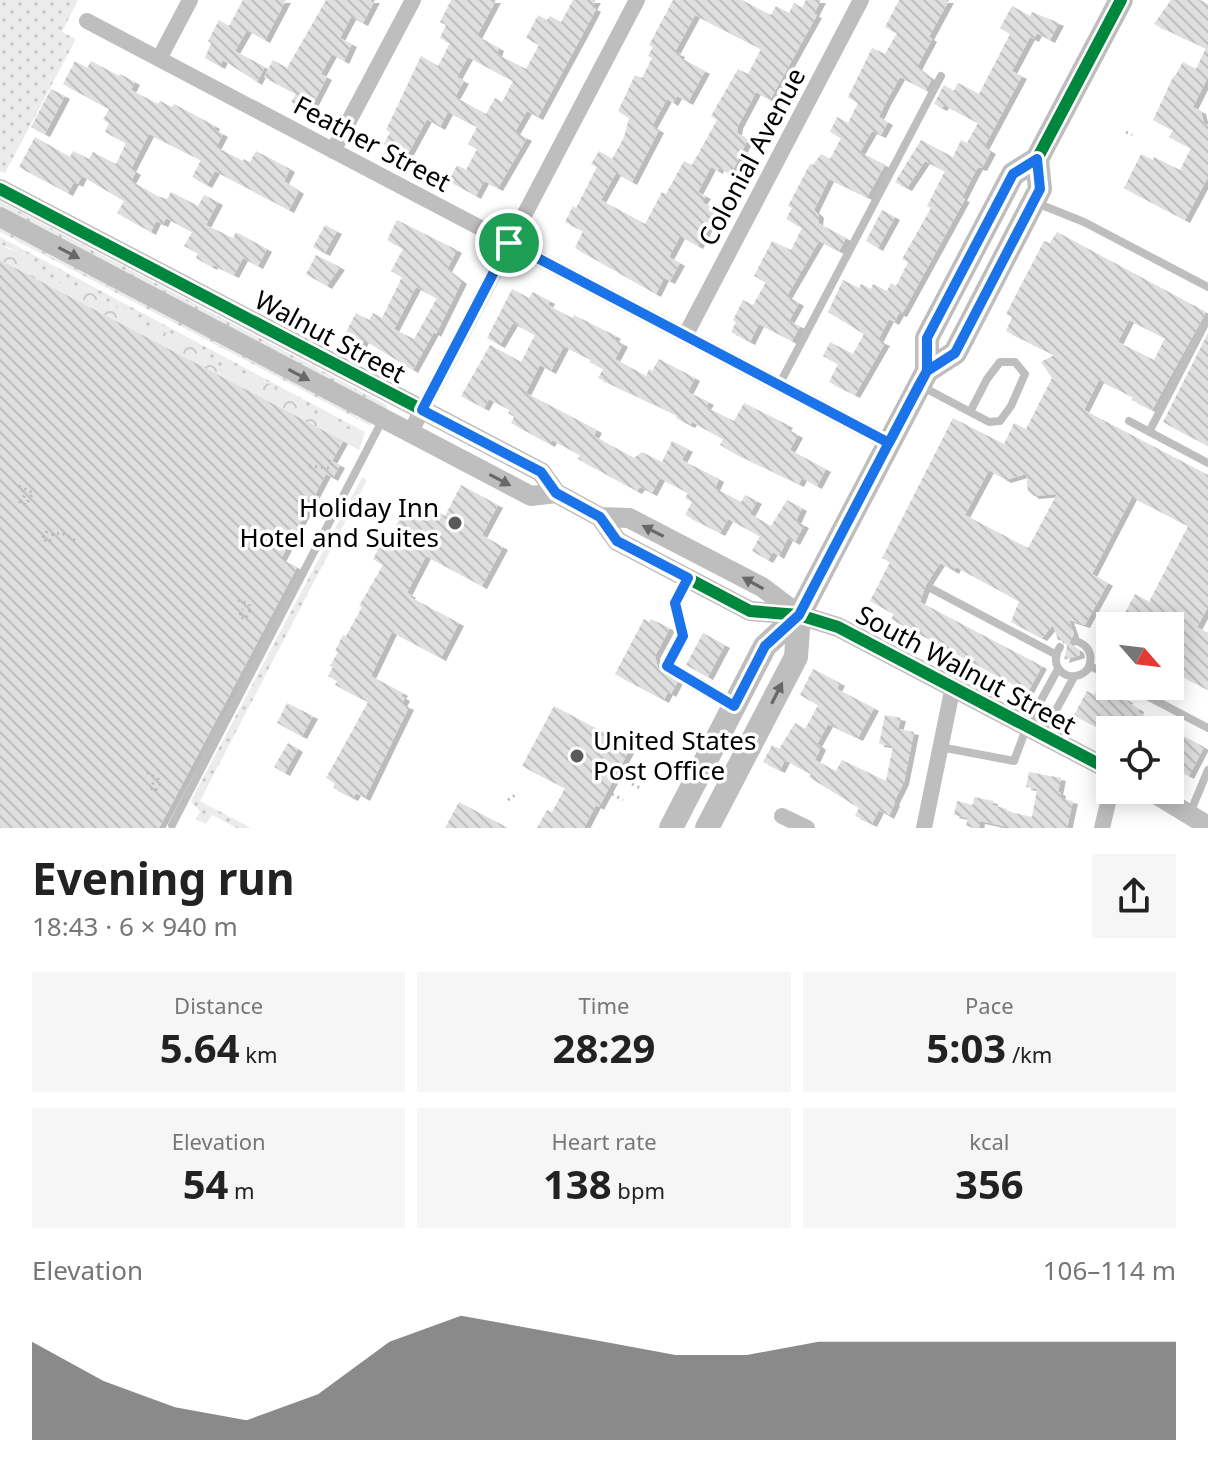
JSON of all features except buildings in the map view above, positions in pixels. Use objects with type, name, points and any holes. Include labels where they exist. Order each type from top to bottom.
[{"type":"main road","points":[[671,828],[765,646],[799,615],[923,378],[927,338],[1013,174],[1037,159],[1121,0]]},
{"type":"main road","points":[[923,378],[955,353],[1040,189],[1037,159]]},
{"type":"main road","points":[[707,828],[796,657],[799,615]]},
{"type":"street","points":[[159,59],[190,0]]},
{"type":"street","points":[[333,151],[413,0]]},
{"type":"street","points":[[410,433],[637,0]]},
{"type":"street","name":"Colonial Avenue","points":[[685,336],[861,0]]},
{"type":"street","name":"Feather Street","points":[[87,21],[889,443]]},
{"type":"street","name":"Walnut Street","points":[[0,189],[541,472],[556,493],[600,517],[617,541],[750,611],[799,615]]},
{"type":"street","name":"Walnut Street","points":[[0,217],[531,496],[556,493]]},
{"type":"street","name":"Walnut Street","points":[[600,517],[629,518],[762,587],[799,615]]},
{"type":"street","name":"South Walnut Street","points":[[799,615],[838,627],[1096,763]]},
{"type":"street","points":[[924,828],[953,686]]},
{"type":"street","points":[[1102,828],[1108,804]]},
{"type":"street","points":[[1172,804],[1208,826]]},
{"type":"street","points":[[782,816],[807,828]]},
{"type":"lane","points":[[779,385],[941,76]]},
{"type":"lane","points":[[1033,202],[1084,222],[1208,287]]},
{"type":"lane","points":[[1149,432],[1208,318]]},
{"type":"lane","points":[[923,378],[970,412],[989,422],[1000,421],[1011,406],[1025,374],[1015,362],[1000,362],[987,379],[970,412]]},
{"type":"lane","points":[[172,825],[383,419]]},
{"type":"lane","points":[[1129,421],[1208,463]]},
{"type":"lane","points":[[688,578],[675,603],[683,636],[667,666],[734,706]]},
{"type":"lane","points":[[932,589],[1058,650],[1058,669],[1035,730]]},
{"type":"lane","points":[[1058,669],[1066,676],[1074,677],[1090,666],[1089,650],[1076,641]]},
{"type":"lane","points":[[1090,666],[1096,669]]},
{"type":"lane","points":[[940,747],[1014,761],[1074,677]]},
{"type":"lane","points":[[1155,700],[1208,728]]},
{"type":"lane","points":[[1200,794],[1200,786],[1208,770]]},
{"type":"lane","points":[[1189,814],[1200,794],[1208,787]]},
{"type":"path","points":[[1126,132],[1132,135]]},
{"type":"path","points":[[309,466],[330,468],[333,463],[329,461],[327,464]]},
{"type":"path","points":[[19,486],[33,493],[26,505],[20,502],[25,495]]},
{"type":"path","points":[[47,531],[42,539],[49,542],[53,534],[62,533],[76,541]]},
{"type":"path","points":[[238,600],[249,604],[250,610],[245,619],[239,616],[243,609]]},
{"type":"path","points":[[147,772],[158,779],[160,784],[155,791],[151,788],[154,781]]},
{"type":"path","points":[[632,784],[642,789]]},
{"type":"path","points":[[508,800],[518,793]]},
{"type":"path","points":[[612,794],[623,800]]},
{"type":"green space","points":[[0,0],[78,0],[62,32],[76,39],[5,173],[0,171]]},
{"type":"green space","points":[[0,201],[383,403],[387,411],[0,210]]},
{"type":"green space","points":[[0,226],[356,412],[356,417],[370,420],[371,426],[0,232]]},
{"type":"green space","points":[[0,237],[365,432],[363,439],[337,422],[304,411],[280,390],[260,379],[212,365],[133,321],[121,310],[81,287],[54,281],[10,248],[0,245]]},
{"type":"green space","points":[[0,245],[27,257],[54,281],[81,287],[121,310],[133,321],[181,338],[194,346],[212,365],[260,379],[280,390],[304,411],[337,422],[363,439],[359,450],[0,262]]},
{"type":"green space","points":[[362,477],[367,480],[200,801],[251,828],[237,828],[212,815],[206,824],[196,819],[200,811],[191,802],[193,797]]},
{"type":"cycle path","points":[[799,615],[927,371],[927,338],[1013,174],[1037,159],[1121,0]]},
{"type":"cycle path","points":[[927,371],[955,353],[1040,189],[1037,159]]},
{"type":"cycle path","points":[[0,189],[541,472],[556,493],[600,517],[617,541],[750,611],[799,615],[838,627],[1096,763]]},
{"type":"place","name":"Holiday Inn Hotel and Suites","points":[[455,523]]},
{"type":"place","name":"United States Post Office","points":[[577,756]]},
{"type":"route","points":[[509,243],[422,410],[541,472],[556,493],[600,517],[617,541],[688,578],[675,603],[683,636],[667,666],[692,678],[734,706],[765,646],[799,615],[927,371],[955,353],[1040,189],[1037,159],[1013,174],[927,338],[927,371],[889,443],[509,243]]}]
